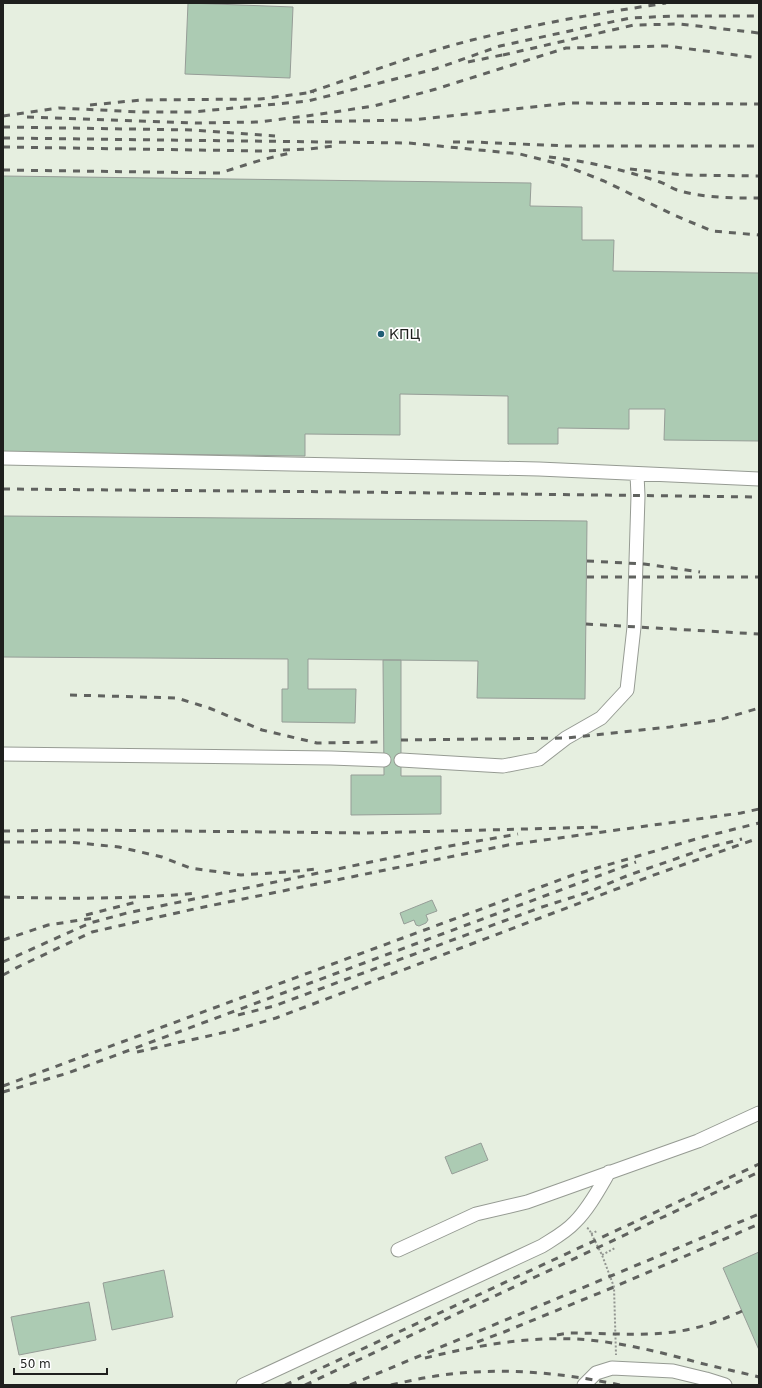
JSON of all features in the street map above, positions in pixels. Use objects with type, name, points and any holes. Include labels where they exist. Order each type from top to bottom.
[{"type":"lane","points":[[3,458],[531,469],[759,479]]},
{"type":"lane","points":[[401,760],[503,766],[539,758],[566,738],[601,718],[627,690],[634,627],[638,496],[637,474]]},
{"type":"lane","points":[[3,754],[384,760]]},
{"type":"lane","points":[[398,1250],[476,1214],[527,1202],[698,1140],[759,1113]]},
{"type":"lane","points":[[243,1385],[542,1246],[576,1222],[596,1195],[609,1172]]},
{"type":"lane","points":[[584,1385],[596,1373],[612,1368],[673,1371],[725,1385]]},
{"type":"path","points":[[576,1222],[589,1229],[602,1255],[614,1287],[616,1368]]},
{"type":"path","points":[[591,1234],[597,1231]]},
{"type":"path","points":[[602,1255],[615,1248]]},
{"type":"shaded area","points":[[3,3],[759,3],[759,1385],[3,1385]]},
{"type":"building","points":[[188,3],[293,7],[290,78],[185,74]]},
{"type":"building","name":"КПЦ","points":[[3,176],[531,183],[530,206],[582,207],[582,240],[614,240],[613,271],[759,273],[759,441],[664,440],[665,409],[629,409],[629,429],[558,428],[558,444],[508,444],[508,396],[400,394],[400,435],[305,434],[305,456],[3,452]]},
{"type":"building","points":[[3,516],[587,521],[585,699],[477,698],[478,661],[308,659],[308,689],[356,689],[355,723],[282,722],[282,689],[288,689],[288,659],[3,657]]},
{"type":"building","points":[[383,660],[401,660],[401,776],[441,776],[441,814],[351,815],[351,775],[384,775]]},
{"type":"building","points":[[432,900],[437,911],[426,915],[428,920],[426,923],[419,926],[416,925],[414,920],[404,924],[400,913]]},
{"type":"building","points":[[481,1143],[488,1160],[452,1174],[445,1157]]},
{"type":"building","points":[[759,1252],[759,1350],[723,1268]]},
{"type":"building","points":[[164,1270],[173,1317],[112,1330],[103,1283]]},
{"type":"building","points":[[89,1302],[96,1340],[19,1355],[11,1317]]},
{"type":"railway","points":[[310,92],[446,47],[557,21],[666,3]]},
{"type":"railway","points":[[3,116],[59,108],[141,112],[192,112],[308,101],[435,69],[500,46],[630,18],[675,16],[759,16]]},
{"type":"railway","points":[[503,55],[634,25],[680,24],[759,33]]},
{"type":"railway","points":[[27,117],[195,123],[259,122],[314,115],[374,106],[436,89],[566,48],[667,46],[759,58]]},
{"type":"railway","points":[[468,62],[507,54]]},
{"type":"railway","points":[[90,105],[141,100],[260,99],[314,92]]},
{"type":"railway","points":[[293,122],[411,120],[569,103],[759,104]]},
{"type":"railway","points":[[3,127],[193,130],[275,136]]},
{"type":"railway","points":[[3,138],[409,143],[520,154],[563,165],[604,181],[674,215],[712,231],[759,235]]},
{"type":"railway","points":[[453,142],[567,146],[759,146]]},
{"type":"railway","points":[[3,147],[261,151],[309,149],[333,146]]},
{"type":"railway","points":[[3,170],[220,173],[261,160],[290,153]]},
{"type":"railway","points":[[549,157],[619,170],[660,182],[677,190],[697,195],[728,198],[759,198]]},
{"type":"railway","points":[[630,169],[683,175],[759,176]]},
{"type":"railway","points":[[3,489],[759,497]]},
{"type":"railway","points":[[587,561],[644,564],[700,572]]},
{"type":"railway","points":[[587,577],[759,577]]},
{"type":"railway","points":[[586,624],[759,634]]},
{"type":"railway","points":[[70,695],[177,698],[209,708],[262,730],[317,743],[384,742]]},
{"type":"railway","points":[[401,740],[566,738],[670,727],[719,720],[759,708]]},
{"type":"railway","points":[[3,975],[92,932],[194,909],[508,845],[741,813],[759,809]]},
{"type":"railway","points":[[3,1086],[573,875],[703,837],[759,823]]},
{"type":"railway","points":[[3,831],[81,830],[367,833],[604,827]]},
{"type":"railway","points":[[3,962],[90,923],[127,913],[438,848],[518,834]]},
{"type":"railway","points":[[137,1052],[235,1030],[276,1018],[651,876],[759,838]]},
{"type":"railway","points":[[238,1015],[274,1006],[539,908],[586,893],[629,875],[707,848],[742,839]]},
{"type":"railway","points":[[3,842],[69,842],[119,847],[162,857],[190,868],[241,875],[317,869]]},
{"type":"railway","points":[[3,1092],[68,1073],[636,862]]},
{"type":"railway","points":[[3,897],[100,898],[198,893]]},
{"type":"railway","points":[[86,915],[140,901]]},
{"type":"railway","points":[[3,940],[48,925],[94,918]]},
{"type":"railway","points":[[285,1385],[759,1164]]},
{"type":"railway","points":[[305,1385],[759,1172]]},
{"type":"railway","points":[[350,1385],[759,1214]]},
{"type":"railway","points":[[477,1342],[614,1287],[759,1224]]},
{"type":"railway","points":[[557,1335],[569,1333],[649,1334],[680,1331],[707,1325],[742,1311]]},
{"type":"railway","points":[[425,1358],[507,1342],[548,1339],[590,1340],[632,1346],[759,1377]]},
{"type":"railway","points":[[391,1385],[454,1374],[501,1371],[549,1374],[597,1380],[620,1385]]},
{"type":"place","name":"КПЦ","points":[[381,334]]}]
